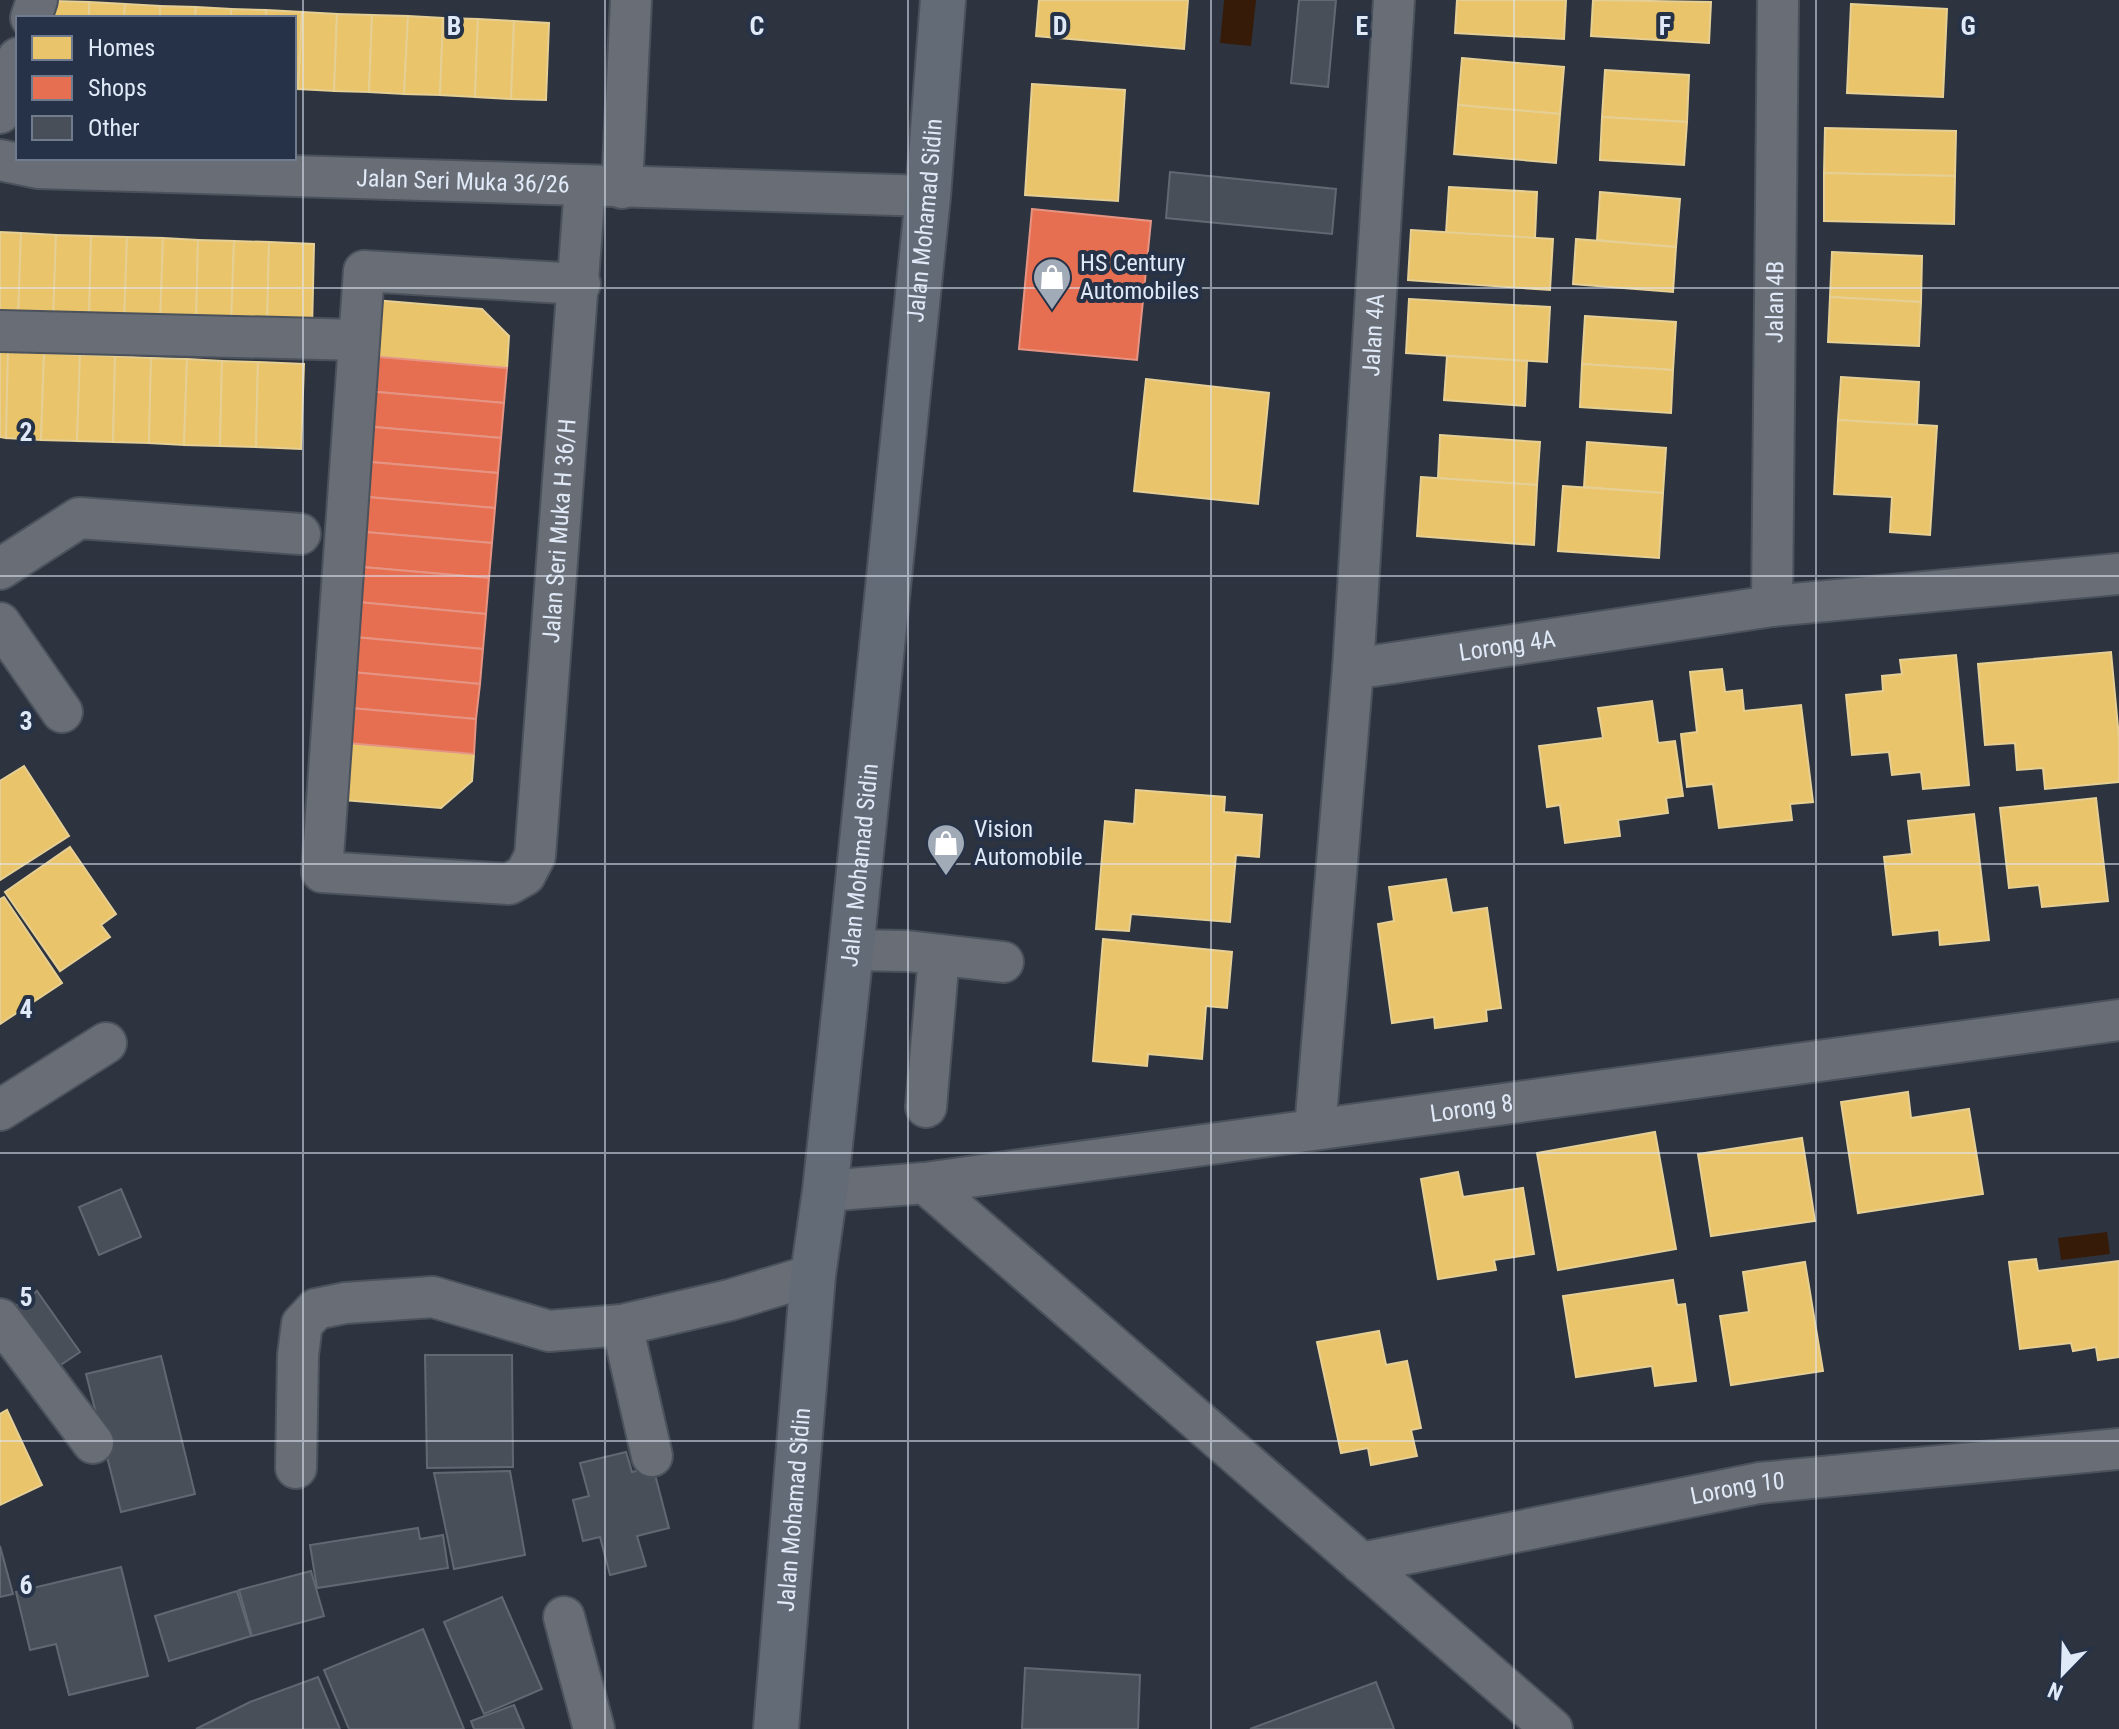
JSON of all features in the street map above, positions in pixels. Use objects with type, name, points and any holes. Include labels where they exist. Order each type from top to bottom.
[{"type":"main road","name":"Jalan Mohamad Sidin","points":[[776,1729],[813,1275],[851,950],[928,196],[943,0]]},
{"type":"street","name":"Jalan Seri Muka H 36/H","points":[[359,340],[322,872],[509,884],[525,875],[535,856],[580,284],[604,187],[625,0]]},
{"type":"street","name":"Jalan 4A","points":[[1353,669],[1394,0]]},
{"type":"street","name":"Jalan 4B","points":[[1772,606],[1778,0]]},
{"type":"street","points":[[0,113],[16,64]]},
{"type":"street","name":"Jalan Seri Muka 36/26","points":[[0,160],[38,168],[928,196]]},
{"type":"street","points":[[0,331],[359,340],[364,271],[580,284]]},
{"type":"street","points":[[0,569],[79,518],[300,534]]},
{"type":"street","name":"Lorong 4A","points":[[1353,669],[1772,606],[2119,574]]},
{"type":"street","points":[[0,623],[62,712]]},
{"type":"street","points":[[1315,1129],[1353,669]]},
{"type":"street","points":[[851,950],[1003,962]]},
{"type":"street","points":[[926,1107],[939,955]]},
{"type":"street","name":"Lorong 8","points":[[825,1191],[925,1183],[2119,1020]]},
{"type":"street","points":[[0,1110],[106,1043]]},
{"type":"street","points":[[925,1183],[1552,1729]]},
{"type":"street","points":[[296,1468],[298,1355],[302,1324],[316,1309],[345,1303],[433,1297],[549,1331],[622,1325],[730,1300],[813,1275]]},
{"type":"street","points":[[0,1319],[93,1443]]},
{"type":"street","points":[[622,1325],[652,1456]]},
{"type":"street","name":"Lorong 10","points":[[1361,1563],[1759,1483],[2119,1449]]},
{"type":"street","points":[[564,1617],[594,1729]]},
{"type":"shaded area","points":[[1224,0],[1256,0],[1251,46],[1220,43]]},
{"type":"shaded area","points":[[2107,1232],[2110,1254],[2061,1260],[2058,1238]]},
{"type":"building: Homes","points":[[1039,0],[1188,0],[1184,49],[1036,36]]},
{"type":"building: Homes","points":[[1457,0],[1566,0],[1564,39],[1455,33]]},
{"type":"building: Homes","points":[[1593,0],[1711,2],[1709,43],[1591,36]]},
{"type":"building: Homes","points":[[54,1],[89,2],[89,16],[54,16]]},
{"type":"building: Homes","points":[[89,2],[125,4],[124,16],[89,16]]},
{"type":"building: Homes","points":[[125,4],[160,6],[160,16],[124,16]]},
{"type":"building: Homes","points":[[1851,4],[1947,9],[1943,97],[1847,93]]},
{"type":"building: Homes","points":[[160,6],[196,7],[195,16],[160,16]]},
{"type":"building: Homes","points":[[196,7],[231,9],[231,16],[195,16]]},
{"type":"building: Homes","points":[[231,9],[266,10],[266,16],[231,16]]},
{"type":"building: Homes","points":[[266,10],[302,12],[298,89],[296,16],[266,16]]},
{"type":"building: Homes","points":[[302,12],[337,14],[334,91],[298,89]]},
{"type":"building: Homes","points":[[337,14],[372,15],[369,92],[334,91]]},
{"type":"building: Homes","points":[[372,15],[408,16],[404,94],[369,92]]},
{"type":"building: Homes","points":[[408,16],[443,18],[440,95],[404,94]]},
{"type":"building: Homes","points":[[443,18],[478,19],[475,97],[440,95]]},
{"type":"building: Homes","points":[[478,19],[514,21],[511,99],[475,97]]},
{"type":"building: Homes","points":[[514,21],[549,23],[546,100],[511,99]]},
{"type":"building: Homes","points":[[1462,58],[1564,67],[1560,114],[1458,105]]},
{"type":"building: Homes","points":[[1605,70],[1689,75],[1687,122],[1602,117]]},
{"type":"building: Homes","points":[[1032,84],[1125,90],[1118,201],[1025,195]]},
{"type":"building: Homes","points":[[1458,105],[1560,114],[1556,163],[1454,154]]},
{"type":"building: Homes","points":[[1602,117],[1687,122],[1684,165],[1600,160]]},
{"type":"building: Homes","points":[[1825,128],[1956,131],[1955,176],[1824,173]]},
{"type":"building: Homes","points":[[1824,173],[1955,176],[1954,224],[1824,221]]},
{"type":"building: Homes","points":[[1449,187],[1537,192],[1535,238],[1446,233]]},
{"type":"building: Homes","points":[[1600,192],[1680,199],[1676,247],[1597,240]]},
{"type":"building: Homes","points":[[1411,230],[1553,239],[1550,290],[1408,280]]},
{"type":"building: Homes","points":[[0,232],[21,233],[18,320],[0,319]]},
{"type":"building: Homes","points":[[21,233],[56,235],[53,321],[18,320]]},
{"type":"building: Homes","points":[[56,235],[91,236],[89,322],[53,321]]},
{"type":"building: Homes","points":[[91,236],[127,237],[124,323],[89,322]]},
{"type":"building: Homes","points":[[127,237],[163,238],[160,325],[124,323]]},
{"type":"building: Homes","points":[[163,238],[198,240],[196,326],[160,325]]},
{"type":"building: Homes","points":[[1576,239],[1676,247],[1673,292],[1573,284]]},
{"type":"building: Homes","points":[[198,240],[234,241],[231,327],[196,326]]},
{"type":"building: Homes","points":[[234,241],[269,242],[267,328],[231,327]]},
{"type":"building: Homes","points":[[269,242],[314,244],[312,330],[267,328]]},
{"type":"building: Homes","points":[[1832,252],[1922,256],[1921,302],[1830,297]]},
{"type":"building: Homes","points":[[1830,297],[1921,302],[1919,346],[1828,342]]},
{"type":"building: Homes","points":[[362,299],[482,309],[509,336],[507,368],[357,355]]},
{"type":"building: Homes","points":[[1409,299],[1550,307],[1547,362],[1406,353]]},
{"type":"building: Homes","points":[[1585,316],[1676,322],[1673,370],[1582,364]]},
{"type":"building: Homes","points":[[0,352],[8,352],[6,438],[0,437]]},
{"type":"building: Homes","points":[[8,352],[44,353],[41,440],[6,438]]},
{"type":"building: Homes","points":[[44,353],[80,355],[77,441],[41,440]]},
{"type":"building: Homes","points":[[80,355],[115,356],[113,442],[77,441]]},
{"type":"building: Homes","points":[[115,356],[151,358],[149,443],[113,442]]},
{"type":"building: Homes","points":[[1447,356],[1527,361],[1525,406],[1444,400]]},
{"type":"building: Homes","points":[[151,358],[187,359],[184,445],[149,443]]},
{"type":"building: Homes","points":[[187,359],[222,361],[220,446],[184,445]]},
{"type":"building: Homes","points":[[222,361],[258,362],[256,447],[220,446]]},
{"type":"building: Homes","points":[[258,362],[304,364],[301,449],[256,447]]},
{"type":"building: Homes","points":[[1582,364],[1673,370],[1671,413],[1580,407]]},
{"type":"building: Homes","points":[[1841,377],[1919,382],[1917,425],[1838,420]]},
{"type":"building: Homes","points":[[1146,379],[1269,393],[1258,504],[1134,491]]},
{"type":"building: Homes","points":[[1838,420],[1937,426],[1930,535],[1890,532],[1892,497],[1834,494]]},
{"type":"building: Homes","points":[[1440,435],[1540,442],[1537,485],[1438,478]]},
{"type":"building: Homes","points":[[1587,442],[1666,448],[1663,493],[1584,487]]},
{"type":"building: Homes","points":[[1421,477],[1537,485],[1534,545],[1417,536]]},
{"type":"building: Homes","points":[[1563,486],[1663,493],[1659,558],[1558,551]]},
{"type":"building: Homes","points":[[2111,652],[2119,738],[2119,782],[2045,789],[2043,768],[2017,770],[2015,743],[1985,745],[1978,664]]},
{"type":"building: Homes","points":[[1956,655],[1969,785],[1923,789],[1921,772],[1892,775],[1889,752],[1852,755],[1846,695],[1883,691],[1882,676],[1902,674],[1900,660]]},
{"type":"building: Homes","points":[[1722,669],[1725,692],[1742,690],[1744,711],[1801,705],[1813,802],[1790,804],[1792,820],[1719,828],[1713,784],[1687,787],[1681,734],[1697,732],[1690,672]]},
{"type":"building: Homes","points":[[1652,701],[1658,743],[1675,741],[1683,796],[1666,798],[1668,813],[1618,820],[1620,836],[1565,843],[1560,805],[1547,807],[1539,746],[1603,738],[1598,708]]},
{"type":"building: Homes","points":[[324,741],[474,754],[472,781],[441,808],[319,798]]},
{"type":"building: Homes","points":[[24,766],[69,836],[0,880],[0,781]]},
{"type":"building: Homes","points":[[1136,790],[1225,797],[1224,812],[1262,815],[1259,857],[1236,855],[1230,922],[1131,914],[1129,931],[1096,929],[1105,821],[1134,824]]},
{"type":"building: Homes","points":[[2096,798],[2108,901],[2042,907],[2039,885],[2009,888],[2000,808]]},
{"type":"building: Homes","points":[[1974,814],[1989,940],[1940,945],[1939,930],[1893,935],[1884,857],[1912,854],[1908,821]]},
{"type":"building: Homes","points":[[70,847],[116,914],[101,925],[110,937],[60,971],[5,892]]},
{"type":"building: Homes","points":[[1446,879],[1452,913],[1487,908],[1501,1008],[1486,1010],[1487,1021],[1435,1028],[1434,1017],[1392,1023],[1378,924],[1394,921],[1389,887]]},
{"type":"building: Homes","points":[[4,897],[62,983],[0,1024],[0,899]]},
{"type":"building: Homes","points":[[1103,939],[1232,952],[1227,1008],[1206,1006],[1202,1059],[1148,1054],[1147,1066],[1093,1061]]},
{"type":"building: Homes","points":[[1908,1092],[1911,1118],[1969,1109],[1983,1194],[1858,1213],[1841,1102]]},
{"type":"building: Homes","points":[[1655,1132],[1676,1249],[1558,1270],[1537,1153]]},
{"type":"building: Homes","points":[[1802,1138],[1815,1221],[1711,1236],[1698,1154]]},
{"type":"building: Homes","points":[[1458,1172],[1463,1197],[1523,1188],[1534,1254],[1494,1260],[1496,1270],[1438,1279],[1421,1179]]},
{"type":"building: Homes","points":[[2036,1259],[2038,1271],[2119,1261],[2119,1357],[2098,1360],[2096,1347],[2073,1351],[2071,1343],[2020,1349],[2009,1262]]},
{"type":"building: Homes","points":[[1805,1262],[1823,1371],[1731,1385],[1720,1316],[1749,1312],[1743,1272]]},
{"type":"building: Homes","points":[[1673,1280],[1677,1305],[1685,1304],[1696,1381],[1655,1386],[1652,1366],[1576,1377],[1563,1296]]},
{"type":"building: Homes","points":[[1379,1331],[1386,1365],[1407,1361],[1421,1428],[1411,1430],[1417,1456],[1371,1465],[1368,1448],[1341,1453],[1317,1342]]},
{"type":"building: Homes","points":[[7,1410],[42,1485],[0,1505],[0,1414]]},
{"type":"building: Shops","points":[[1032,209],[1151,221],[1137,360],[1019,349]]},
{"type":"building: Shops","points":[[357,355],[507,368],[504,403],[354,390]]},
{"type":"building: Shops","points":[[354,390],[504,403],[501,438],[351,425]]},
{"type":"building: Shops","points":[[351,425],[501,438],[498,473],[347,460]]},
{"type":"building: Shops","points":[[347,460],[498,473],[495,508],[344,495]]},
{"type":"building: Shops","points":[[344,495],[495,508],[492,543],[342,530]]},
{"type":"building: Shops","points":[[342,530],[492,543],[489,578],[339,565]]},
{"type":"building: Shops","points":[[339,565],[489,578],[486,614],[336,600]]},
{"type":"building: Shops","points":[[336,600],[486,614],[483,649],[333,635]]},
{"type":"building: Shops","points":[[333,635],[483,649],[480,684],[330,670]]},
{"type":"building: Shops","points":[[330,670],[480,684],[476,719],[327,706]]},
{"type":"building: Shops","points":[[327,706],[476,719],[474,754],[324,741]]},
{"type":"building: Other","points":[[1299,0],[1336,0],[1328,87],[1291,83]]},
{"type":"building: Other","points":[[1170,172],[1336,189],[1332,234],[1166,218]]},
{"type":"building: Other","points":[[121,1189],[141,1237],[99,1255],[79,1207]]},
{"type":"building: Other","points":[[37,1291],[80,1352],[46,1375],[3,1315]]},
{"type":"building: Other","points":[[425,1355],[512,1355],[513,1467],[427,1468]]},
{"type":"building: Other","points":[[161,1356],[195,1494],[121,1512],[86,1374]]},
{"type":"building: Other","points":[[626,1452],[632,1472],[653,1467],[669,1528],[637,1536],[646,1566],[610,1575],[600,1537],[583,1541],[573,1500],[589,1496],[580,1463]]},
{"type":"building: Other","points":[[510,1471],[525,1555],[454,1569],[434,1473]]},
{"type":"building: Other","points":[[418,1528],[420,1539],[443,1535],[448,1568],[317,1588],[310,1545]]},
{"type":"building: Other","points":[[0,1546],[13,1594],[0,1597]]},
{"type":"building: Other","points":[[121,1567],[148,1676],[69,1695],[56,1644],[30,1650],[16,1592]]},
{"type":"building: Other","points":[[311,1571],[324,1616],[252,1636],[239,1590]]},
{"type":"building: Other","points":[[237,1591],[251,1636],[169,1661],[155,1616]]},
{"type":"building: Other","points":[[502,1597],[542,1689],[484,1714],[444,1622]]},
{"type":"building: Other","points":[[423,1629],[464,1729],[349,1729],[324,1670]]},
{"type":"building: Other","points":[[1025,1668],[1140,1675],[1138,1729],[1022,1729]]},
{"type":"building: Other","points":[[318,1677],[340,1729],[196,1729],[250,1702]]},
{"type":"building: Other","points":[[1376,1682],[1394,1729],[1250,1729]]},
{"type":"building: Other","points":[[514,1705],[524,1729],[474,1729],[471,1721]]},
{"type":"place","name":"HS Century Automobiles","points":[[1052,311]]},
{"type":"place","name":"Vision Automobile","points":[[946,877]]}]
